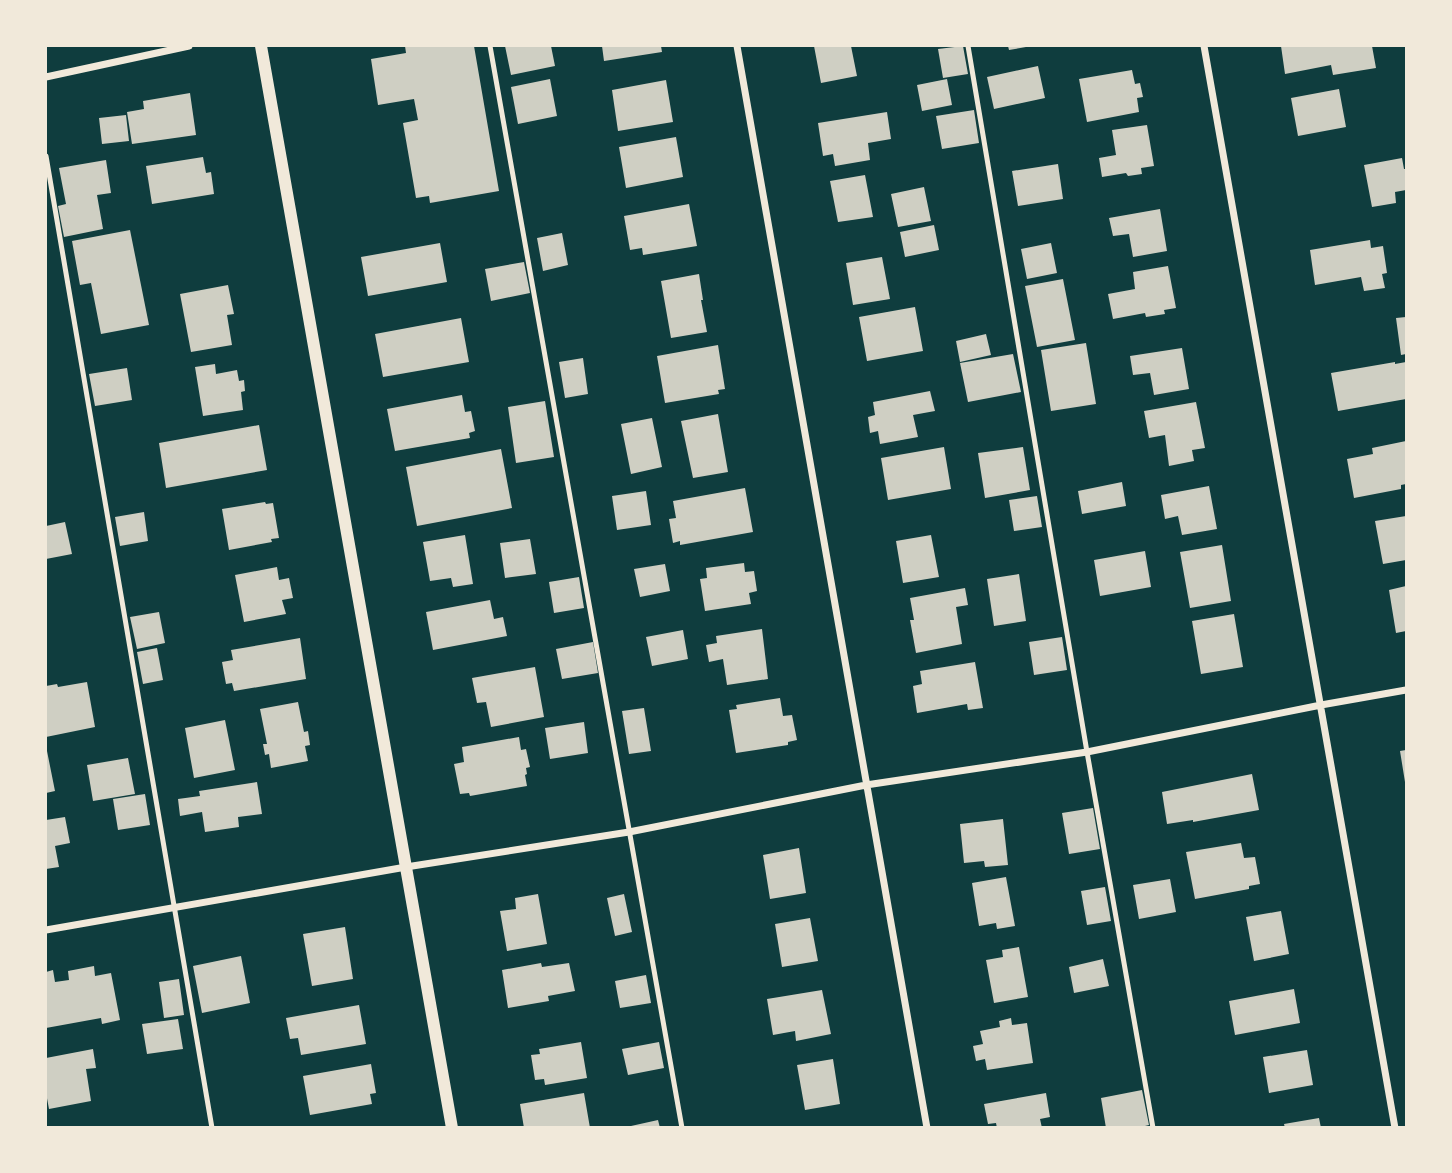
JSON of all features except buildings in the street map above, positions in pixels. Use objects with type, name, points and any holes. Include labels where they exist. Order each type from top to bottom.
[{"type":"street","points":[[46,77],[188,46]]},
{"type":"street","points":[[261,46],[452,1128]]},
{"type":"street","points":[[737,46],[927,1128]]},
{"type":"street","points":[[1204,46],[1395,1128]]},
{"type":"street","points":[[46,930],[406,867],[629,832],[866,785],[1087,752],[1406,690]]},
{"type":"lane","points":[[490,46],[682,1128]]},
{"type":"lane","points":[[968,46],[1153,1128]]},
{"type":"lane","points":[[46,156],[212,1128]]}]
